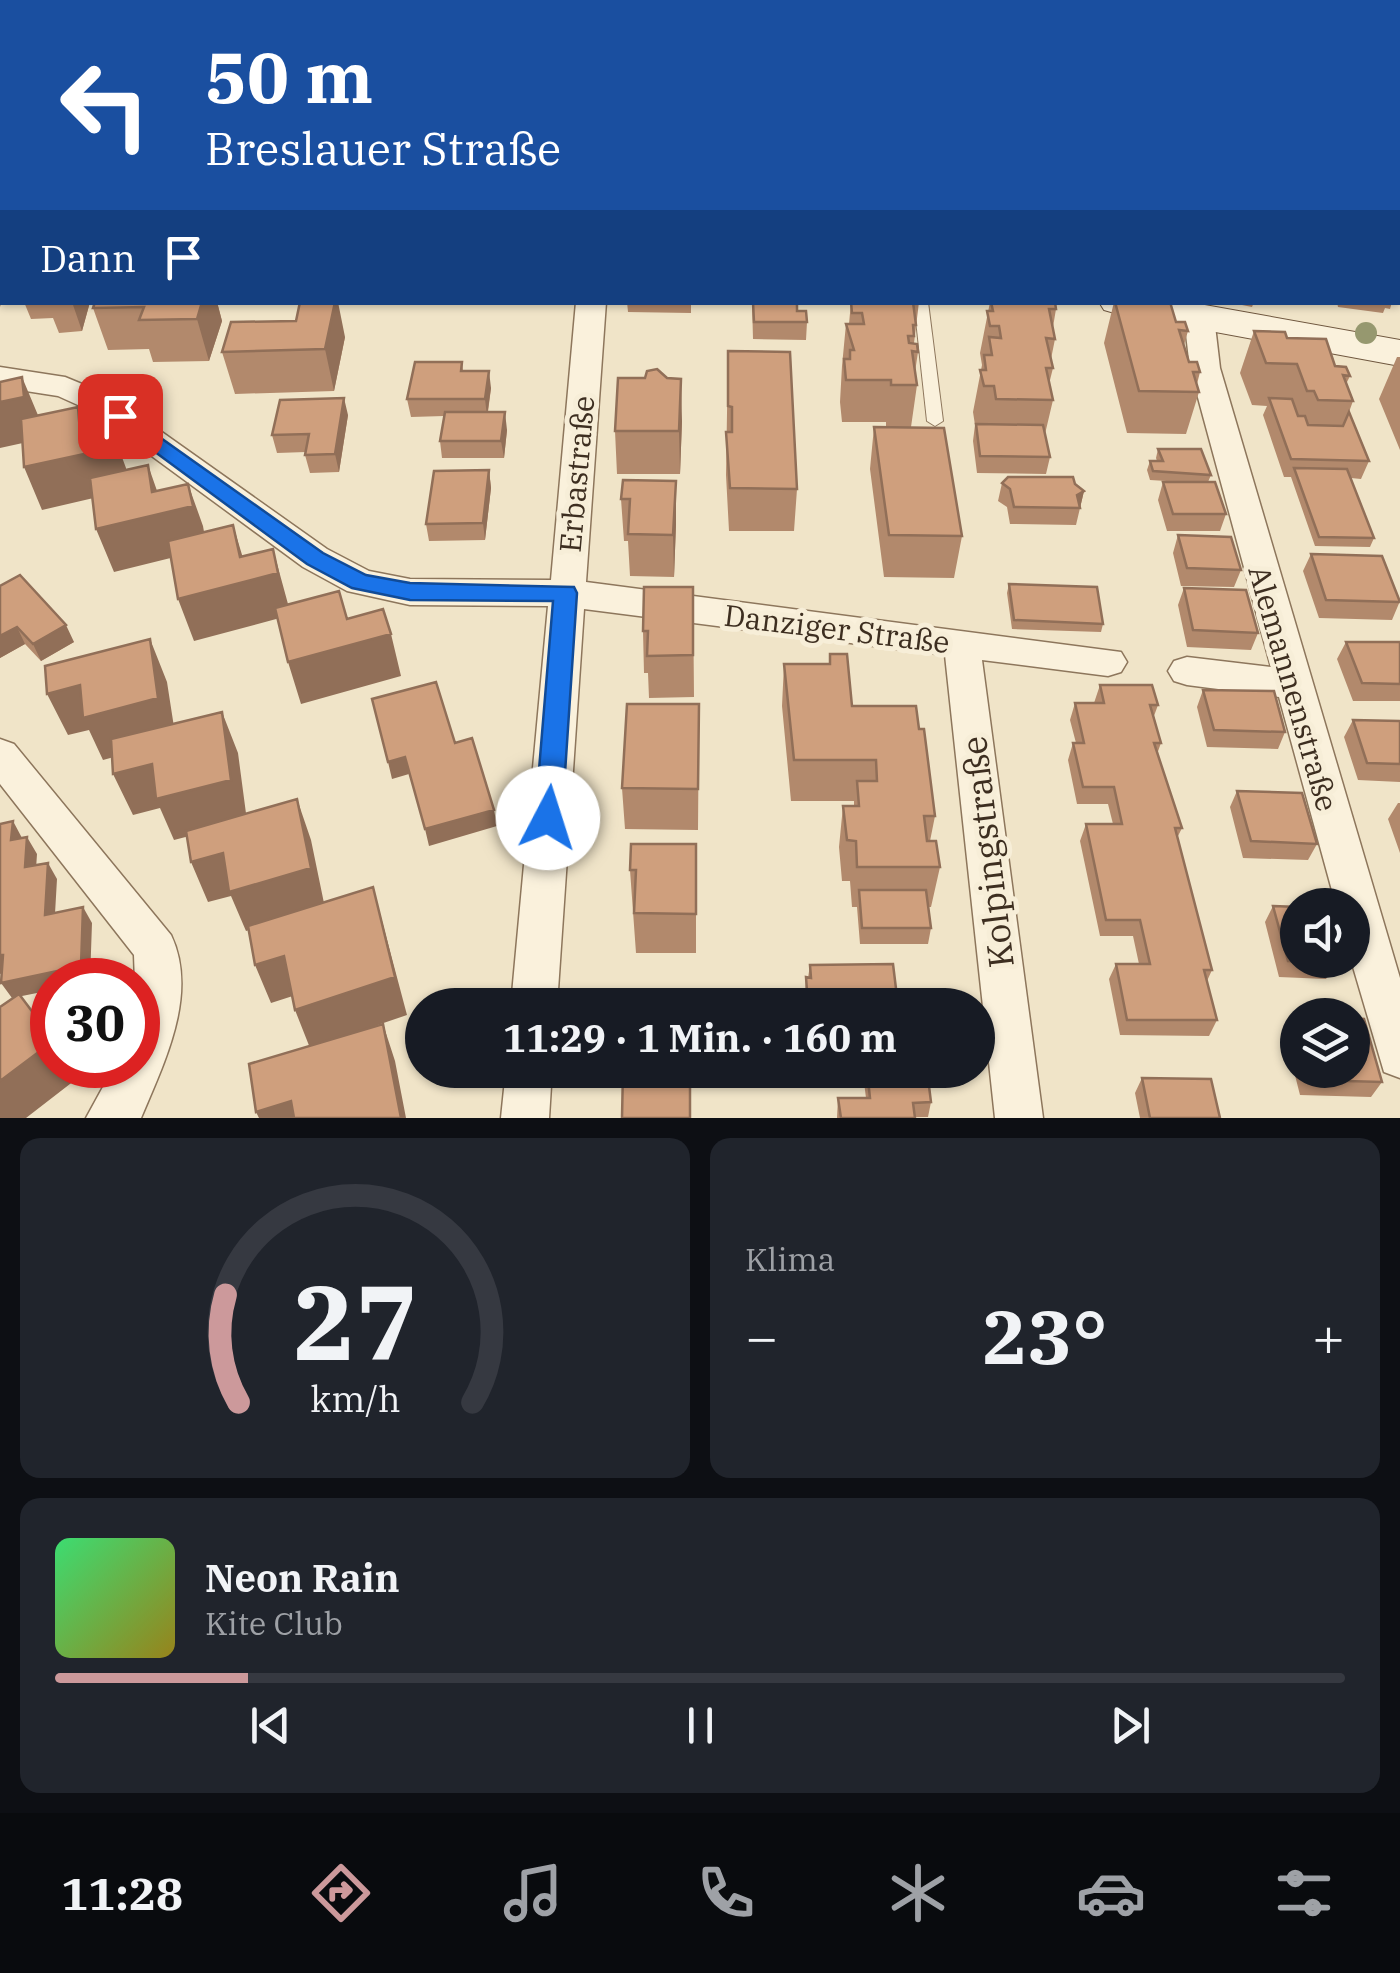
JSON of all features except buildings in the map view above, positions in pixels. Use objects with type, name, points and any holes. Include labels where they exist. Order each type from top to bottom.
[{"type":"street","name":"Erbastraße","points":[[535,988],[591,305]]},
{"type":"street","points":[[1147,305],[1400,353]]},
{"type":"street","name":"Alemannenstraße","points":[[1199,316],[1205,368],[1400,1056]]},
{"type":"street","name":"Danziger Straße","points":[[0,377],[65,387],[100,403],[315,558],[360,582],[410,592],[566,593],[1108,662]]},
{"type":"street","name":"Kolpingstraße","points":[[962,645],[1019,1118]]},
{"type":"street","points":[[1187,671],[1292,684]]},
{"type":"street","points":[[0,754],[156,949],[157,1018],[123,1104],[110,1118]]},
{"type":"street","points":[[525,1118],[528,1088]]},
{"type":"lane","points":[[921,305],[935,421]]},
{"type":"route","points":[[120,416],[315,558],[360,582],[410,592],[566,593],[548,818]]}]
